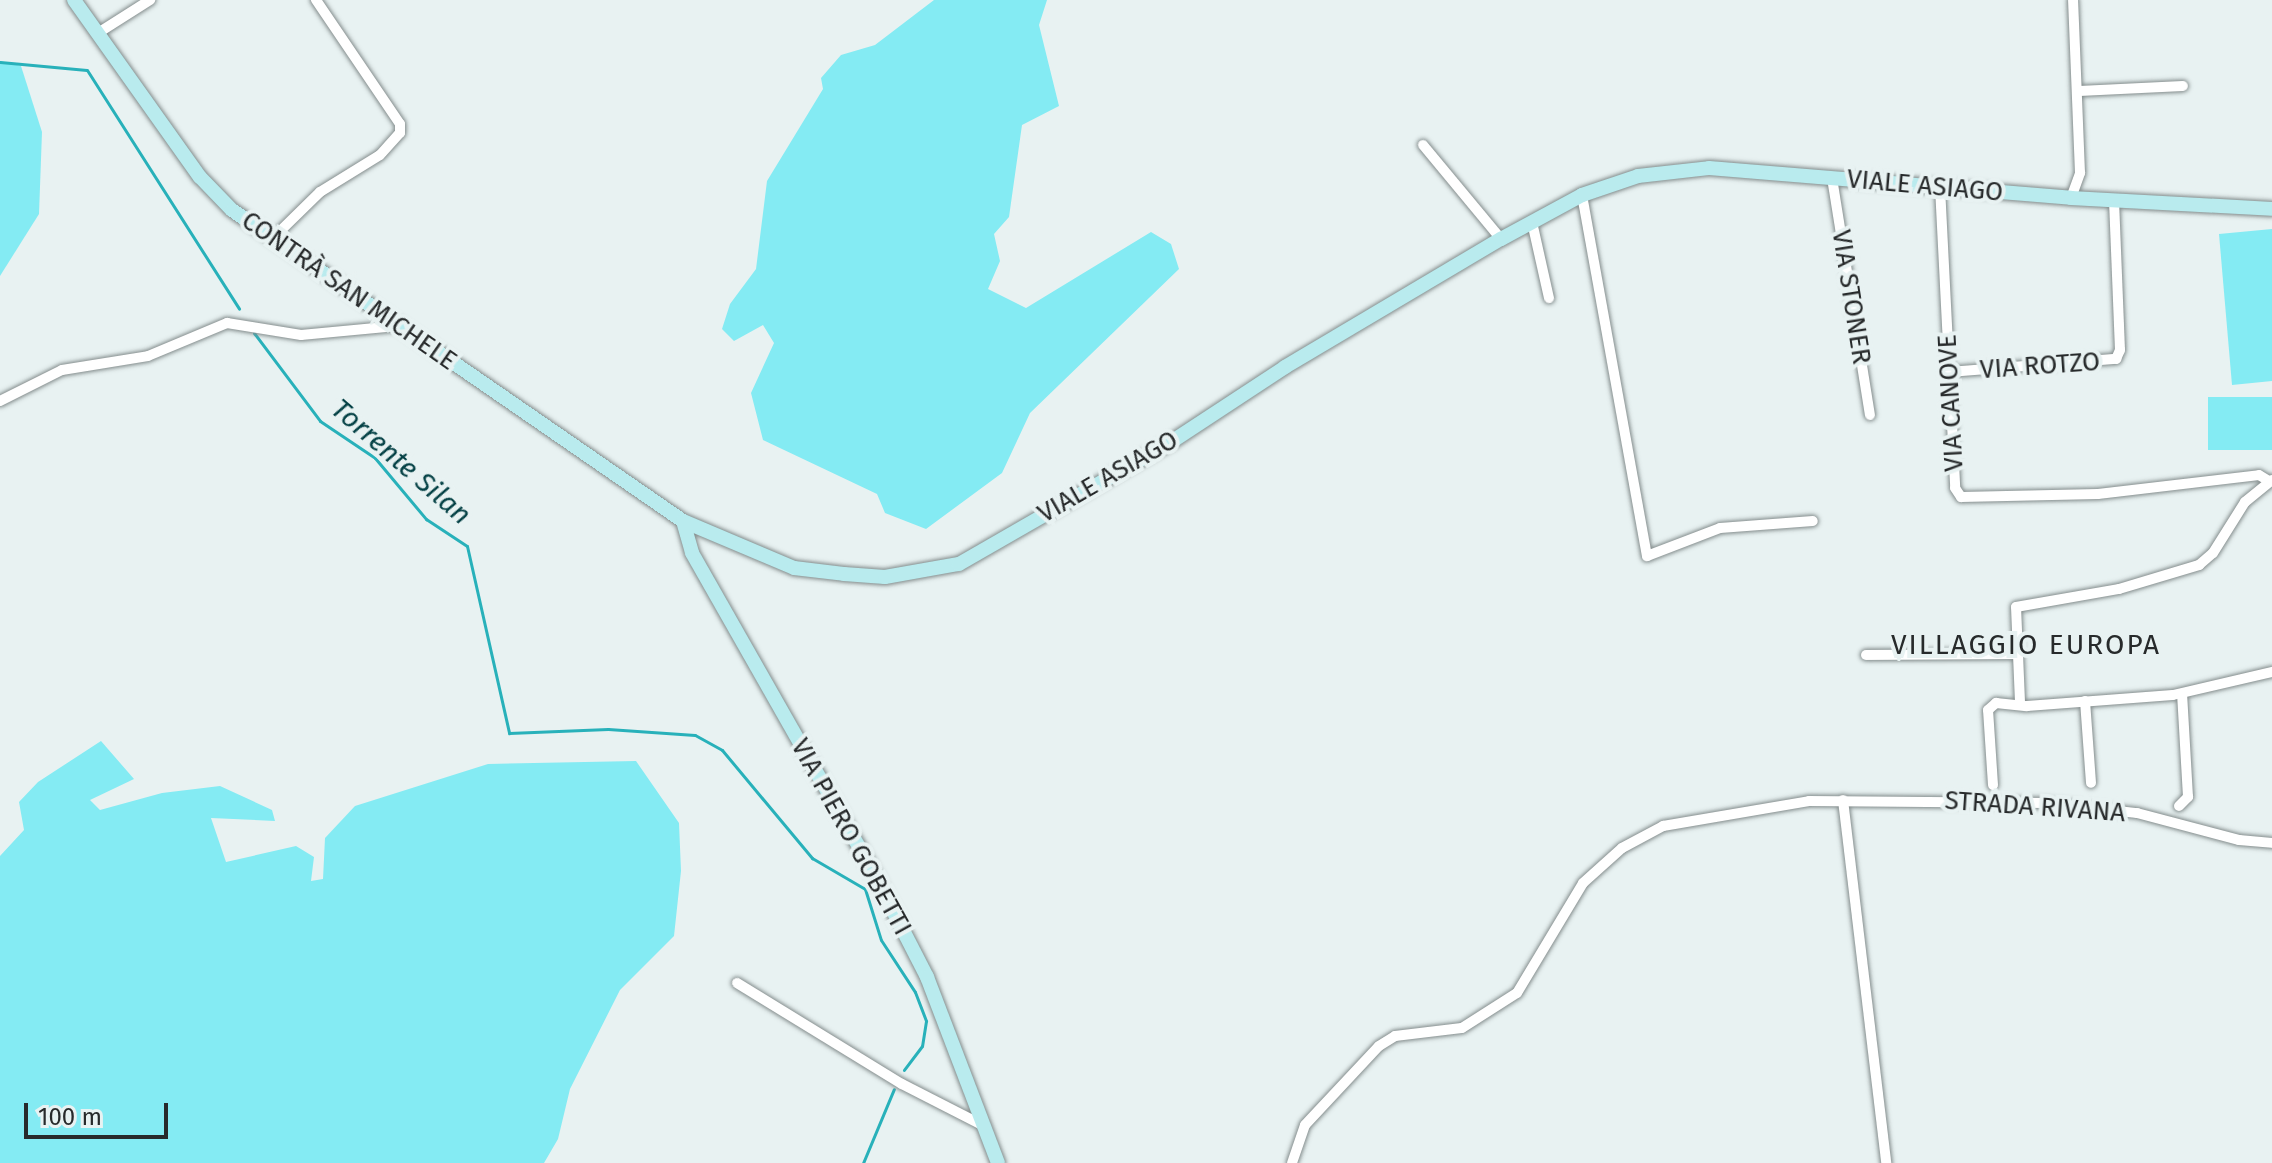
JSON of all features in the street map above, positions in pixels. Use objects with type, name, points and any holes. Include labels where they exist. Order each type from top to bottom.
[{"type":"main road","name":"CONTRÀ SAN MICHELE","points":[[74,0],[200,177],[272,239],[683,521]]},
{"type":"main road","name":"VIALE ASIAGO","points":[[683,521],[794,568],[885,577],[959,564],[1171,442],[1285,367],[1501,239],[1582,195],[1673,169],[1832,178],[2114,202],[2272,209]]},
{"type":"main road","name":"VIA PIERO GOBETTI","points":[[683,521],[692,553],[904,932],[998,1163]]},
{"type":"street","points":[[98,33],[150,0]]},
{"type":"street","points":[[272,239],[320,192],[380,155],[400,133],[400,124],[316,0]]},
{"type":"street","points":[[2071,198],[2080,173],[2073,0]]},
{"type":"street","points":[[2079,91],[2183,86]]},
{"type":"street","points":[[1423,145],[1501,239]]},
{"type":"street","name":"VIA STONER","points":[[1832,178],[1870,415]]},
{"type":"street","name":"VIA CANOVE","points":[[1940,187],[1955,488],[1965,499],[2120,493],[2259,475],[2271,481]]},
{"type":"street","points":[[1582,195],[1647,556],[1720,528],[1813,521]]},
{"type":"street","name":"VIA ROTZO","points":[[1949,372],[2116,359],[2120,350],[2114,202]]},
{"type":"street","points":[[1532,222],[1549,298]]},
{"type":"street","points":[[0,401],[62,370],[148,356],[227,323],[301,335],[397,326]]},
{"type":"street","points":[[2020,702],[2015,654],[2016,607],[2119,589],[2199,565],[2245,502],[2271,481]]},
{"type":"street","points":[[1866,655],[2015,654]]},
{"type":"street","points":[[1993,785],[1988,710],[1996,703],[2020,702],[2027,706],[2182,694],[2272,674]]},
{"type":"street","points":[[2179,806],[2188,797],[2182,694]]},
{"type":"street","points":[[2085,701],[2091,783]]},
{"type":"street","points":[[1843,800],[1886,1163]]},
{"type":"street","name":"STRADA RIVANA","points":[[1292,1163],[1305,1125],[1379,1046],[1395,1036],[1462,1028],[1517,993],[1571,897],[1622,848],[1683,820],[1779,803],[1843,800],[2046,803],[2137,813],[2239,840],[2272,843]]},
{"type":"street","points":[[737,983],[902,1084],[982,1125]]},
{"type":"shaded area","points":[[934,0],[1047,0],[1039,25],[1059,106],[1022,125],[1009,217],[994,234],[1000,261],[988,289],[1026,308],[1151,232],[1171,244],[1179,269],[1030,413],[1002,473],[926,529],[885,513],[877,494],[763,440],[751,393],[774,343],[763,325],[734,341],[722,329],[730,304],[756,269],[767,181],[823,89],[821,78],[841,55],[875,45]]},
{"type":"shaded area","points":[[0,61],[21,66],[42,132],[39,214],[0,276]]},
{"type":"shaded area","points":[[2272,229],[2272,381],[2232,385],[2219,234]]},
{"type":"shaded area","points":[[2208,397],[2272,397],[2272,450],[2208,450]]},
{"type":"shaded area","points":[[101,741],[134,779],[90,800],[100,810],[162,793],[220,786],[272,810],[275,821],[211,818],[226,862],[296,846],[314,857],[311,881],[323,879],[325,838],[355,806],[488,764],[636,761],[679,823],[681,871],[674,936],[620,990],[570,1089],[558,1139],[544,1163],[0,1163],[0,856],[24,830],[19,802],[38,782]]},
{"type":"waterway","name":"Torrente Silan","points":[[0,62],[87,70],[239,309]]},
{"type":"waterway","name":"Torrente Silan","points":[[254,333],[320,421],[375,458],[426,519],[467,546],[509,733],[608,729],[695,735],[722,750],[812,858],[865,889],[881,940],[915,992],[926,1021],[922,1046],[904,1070]]},
{"type":"waterway","name":"Torrente Silan","points":[[863,1163],[894,1089]]},
{"type":"district","name":"VILLAGGIO EUROPA","points":[[2026,645]]}]
